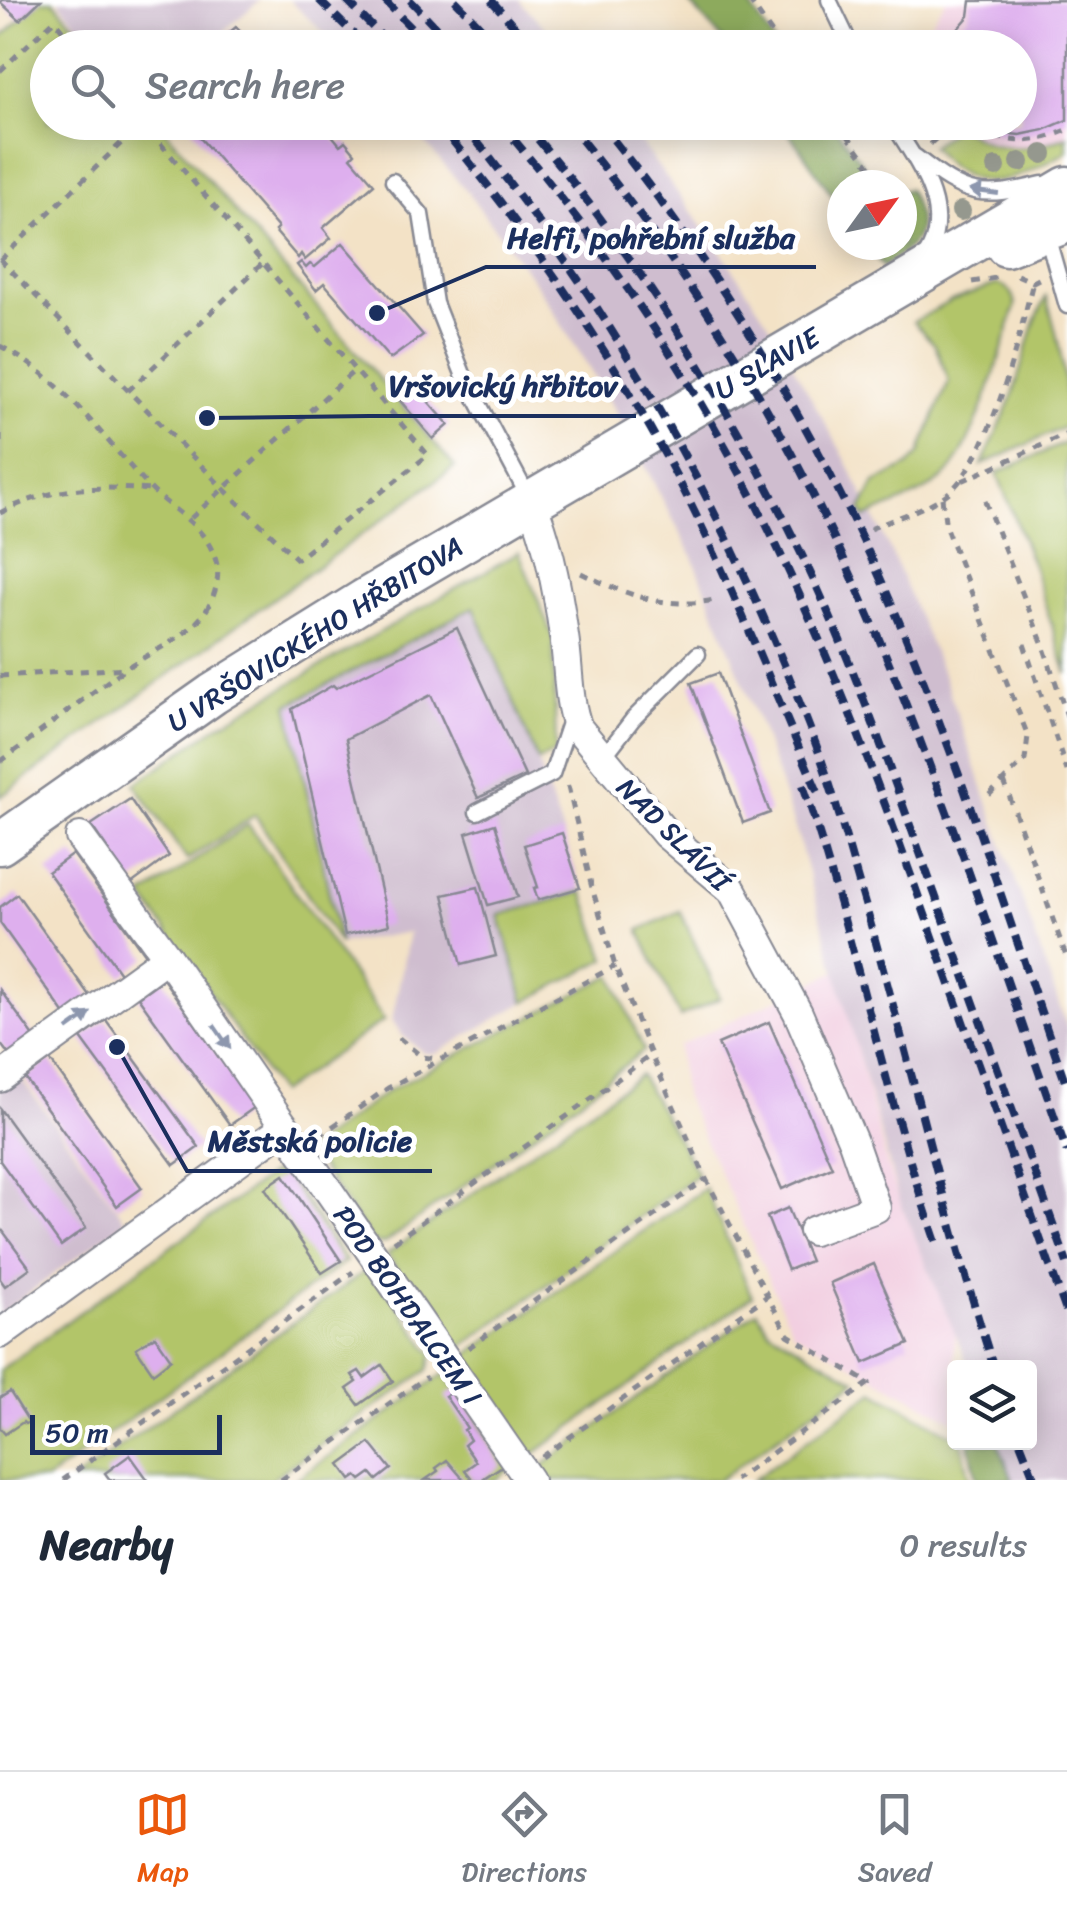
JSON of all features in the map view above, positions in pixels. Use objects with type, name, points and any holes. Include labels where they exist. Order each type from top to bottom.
[{"type":"main road","name":"U SLAVIE","points":[[638,438],[1067,186]]},
{"type":"main road","name":"U SLAVIE","points":[[896,289],[1062,226]]},
{"type":"main road","name":"U VRŠOVICKÉHO HŘBITOVA","points":[[0,844],[213,694],[638,438]]},
{"type":"street","points":[[531,501],[540,520],[564,634],[575,722]]},
{"type":"street","name":"NAD SLÁVIÍ","points":[[575,722],[666,834],[732,890],[798,1013],[853,1142],[876,1208],[813,1232]]},
{"type":"street","name":"POD BOHDALCEM I","points":[[80,836],[525,1476]]},
{"type":"street","points":[[0,1078],[167,957]]},
{"type":"street","points":[[0,1334],[293,1138]]},
{"type":"lane","points":[[829,0],[843,30]]},
{"type":"lane","points":[[896,289],[923,261],[937,229],[934,199],[903,140]]},
{"type":"lane","points":[[911,153],[950,182],[980,193],[996,195],[1067,178]]},
{"type":"lane","points":[[393,182],[421,214],[436,303],[462,374],[531,501]]},
{"type":"lane","points":[[1062,226],[1059,272],[1067,306]]},
{"type":"lane","points":[[1059,272],[1062,226]]},
{"type":"lane","points":[[602,759],[633,719],[698,654]]},
{"type":"lane","points":[[477,812],[552,774],[575,722]]},
{"type":"path","points":[[749,0],[769,30]]},
{"type":"path","points":[[43,30],[54,20],[62,30]]},
{"type":"path","points":[[0,71],[30,43]]},
{"type":"path","points":[[1037,139],[1067,130]]},
{"type":"path","points":[[123,140],[0,260],[297,560],[428,455],[158,140]]},
{"type":"path","points":[[851,140],[872,170]]},
{"type":"path","points":[[928,144],[933,140]]},
{"type":"path","points":[[128,391],[264,262]]},
{"type":"path","points":[[870,529],[942,498],[968,469],[1002,393],[1036,281],[1018,275],[976,280],[960,289]]},
{"type":"path","points":[[0,346],[54,383],[90,417],[152,490],[190,519],[211,547],[218,568],[216,590],[204,614],[176,640],[126,668],[0,762]]},
{"type":"path","points":[[190,519],[356,370]]},
{"type":"path","points":[[0,434],[0,447]]},
{"type":"path","points":[[959,482],[1067,434]]},
{"type":"path","points":[[0,513],[62,489],[152,490]]},
{"type":"path","points":[[942,498],[946,528],[1028,736],[1025,760],[988,796]]},
{"type":"path","points":[[984,501],[1042,642],[1067,716]]},
{"type":"path","points":[[547,556],[624,594],[694,605],[718,599]]},
{"type":"path","points":[[1024,644],[1067,771]]},
{"type":"path","points":[[0,676],[126,668]]},
{"type":"path","points":[[575,722],[567,792],[615,966],[650,1056],[706,1179],[788,1335],[870,1383],[736,1480]]},
{"type":"path","points":[[1004,781],[1067,960]]},
{"type":"path","points":[[293,1138],[615,966]]},
{"type":"path","points":[[399,1038],[422,1056],[441,1059]]},
{"type":"path","points":[[63,1480],[650,1056]]},
{"type":"path","points":[[282,1480],[706,1179]]},
{"type":"path","points":[[525,1476],[767,1296]]},
{"type":"shaded area","points":[[58,0],[260,0],[226,30],[82,30]]},
{"type":"shaded area","points":[[289,0],[519,0],[547,30],[321,30]]},
{"type":"shaded area","points":[[946,0],[1067,0],[1067,143],[967,158],[950,140],[1037,140],[1037,30],[926,30]]},
{"type":"shaded area","points":[[423,140],[639,140],[773,330],[844,456],[891,552],[943,674],[1067,1027],[1067,1480],[1013,1480],[1001,1450],[1037,1450],[1037,1360],[966,1360],[899,1199],[798,837],[762,731],[693,557],[619,417],[537,285]]},
{"type":"shaded area","points":[[474,607],[538,761],[583,892],[499,915],[525,1002],[435,1054],[424,1053],[392,1021],[409,932],[340,944],[288,705]]},
{"type":"shaded area","points":[[837,971],[886,1160],[955,1332],[955,1360],[947,1360],[947,1417],[793,1332],[683,1093],[678,1046]]},
{"type":"shaded area","points":[[17,1073],[126,1221],[0,1314],[0,1086]]},
{"type":"green space","points":[[41,0],[53,0],[79,30],[30,30],[30,140],[174,140],[455,467],[0,797],[0,39]]},
{"type":"green space","points":[[687,0],[747,0],[766,30],[714,30]]},
{"type":"green space","points":[[1067,136],[1067,152],[1013,178],[996,181],[964,175],[931,147],[940,140],[982,140],[1024,147]]},
{"type":"green space","points":[[794,140],[845,140],[867,170],[827,170],[827,188]]},
{"type":"green space","points":[[997,284],[1010,292],[1015,307],[986,399],[965,447],[954,466],[934,485],[865,518],[861,510],[875,483],[908,466],[919,454],[949,381],[935,345],[913,322],[951,301]]},
{"type":"green space","points":[[1046,297],[1062,360],[1067,426],[982,465],[1012,398]]},
{"type":"green space","points":[[1067,442],[1067,674],[1034,569],[997,473]]},
{"type":"green space","points":[[519,552],[553,638],[556,752],[538,761],[474,607],[288,705],[340,944],[255,815],[187,860],[135,784],[219,725]]},
{"type":"green space","points":[[248,824],[384,1020],[279,1093],[143,896]]},
{"type":"green space","points":[[583,892],[606,959],[525,1002],[499,915]]},
{"type":"green space","points":[[680,911],[720,998],[680,1017],[639,930]]},
{"type":"green space","points":[[612,975],[644,1050],[385,1243],[373,1243],[308,1149],[389,1090]]},
{"type":"green space","points":[[640,1075],[698,1174],[459,1349],[448,1348],[387,1254]]},
{"type":"green space","points":[[281,1167],[346,1261],[46,1480],[0,1480],[0,1370]]},
{"type":"green space","points":[[705,1188],[752,1296],[527,1459],[458,1361]]},
{"type":"green space","points":[[371,1267],[433,1355],[428,1370],[270,1480],[74,1480]]},
{"type":"green space","points":[[757,1311],[768,1329],[856,1380],[719,1480],[543,1480],[536,1470]]},
{"type":"green space","points":[[444,1374],[511,1468],[495,1480],[295,1480]]},
{"type":"green space","points":[[874,1391],[947,1432],[947,1450],[964,1450],[970,1480],[753,1480]]},
{"type":"green space","points":[[971,1450],[1001,1450],[1013,1480],[977,1480]]},
{"type":"building","points":[[2,0],[41,0],[20,20]]},
{"type":"building","points":[[1067,0],[1067,120],[1037,131],[1037,30],[957,30],[969,16],[971,1]]},
{"type":"building","points":[[202,140],[336,140],[340,145],[345,141],[355,153],[351,157],[374,184],[323,228],[331,238],[305,260],[301,254],[298,258],[275,231],[278,228]]},
{"type":"building","points":[[343,243],[423,335],[390,359],[324,283],[316,290],[297,265],[301,262],[306,268],[310,264],[315,267]]},
{"type":"building","points":[[411,382],[449,425],[433,439],[396,396]]},
{"type":"building","points":[[457,628],[525,776],[478,798],[431,695],[346,739],[389,925],[345,935],[292,709],[333,685],[336,688]]},
{"type":"building","points":[[718,673],[770,813],[743,823],[691,683]]},
{"type":"building","points":[[130,799],[169,856],[131,884],[91,825]]},
{"type":"building","points":[[495,824],[518,897],[488,905],[466,833]]},
{"type":"building","points":[[562,833],[580,888],[538,900],[534,888],[538,887],[524,845]]},
{"type":"building","points":[[73,854],[147,958],[122,976],[48,872]]},
{"type":"building","points":[[478,887],[496,956],[461,965],[443,895]]},
{"type":"building","points":[[17,894],[91,998],[66,1016],[0,923],[0,907]]},
{"type":"building","points":[[163,979],[255,1107],[230,1125],[138,997]]},
{"type":"building","points":[[0,990],[35,1038],[10,1056],[0,1043]]},
{"type":"building","points":[[106,1020],[199,1147],[174,1165],[81,1038]]},
{"type":"building","points":[[769,1022],[832,1167],[782,1189],[718,1044]]},
{"type":"building","points":[[50,1060],[142,1188],[117,1206],[25,1078]]},
{"type":"building","points":[[0,1109],[86,1228],[61,1246],[0,1161]]},
{"type":"building","points":[[284,1175],[341,1261],[322,1273],[265,1188]]},
{"type":"building","points":[[788,1208],[810,1261],[788,1270],[767,1217]]},
{"type":"building","points":[[0,1227],[30,1268],[5,1286],[0,1279]]},
{"type":"building","points":[[874,1264],[909,1344],[864,1363],[830,1283]]},
{"type":"building","points":[[155,1336],[171,1359],[153,1373],[136,1348]]},
{"type":"building","points":[[382,1365],[393,1381],[359,1405],[347,1389],[357,1382],[352,1375],[359,1371],[364,1378]]},
{"type":"building","points":[[457,1389],[502,1466],[486,1480],[473,1480],[465,1470],[476,1462],[464,1445],[470,1440],[464,1430],[467,1428],[445,1396]]},
{"type":"building","points":[[10,1392],[29,1422],[5,1434],[0,1428],[0,1398]]},
{"type":"building","points":[[370,1443],[391,1469],[377,1480],[371,1473],[361,1480],[357,1476],[351,1480],[340,1465]]},
{"type":"building","points":[[130,1455],[148,1480],[110,1480],[105,1473]]},
{"type":"building","points":[[447,1460],[464,1480],[425,1480],[438,1471],[436,1468]]},
{"type":"railway","points":[[319,0],[350,30]]},
{"type":"railway","points":[[346,0],[375,30]]},
{"type":"railway","points":[[384,0],[413,30]]},
{"type":"railway","points":[[410,0],[439,30]]},
{"type":"railway","points":[[455,0],[484,30]]},
{"type":"railway","points":[[491,0],[518,30]]},
{"type":"railway","points":[[451,140],[558,282],[664,453],[707,537],[820,797]]},
{"type":"railway","points":[[475,140],[570,267],[665,421],[748,582],[784,665],[841,822],[992,1360]]},
{"type":"railway","points":[[514,140],[572,211],[639,305],[729,453],[783,558],[876,781],[1067,1314]]},
{"type":"railway","points":[[538,140],[602,221],[674,326],[739,435],[798,547],[868,711],[1067,1263]]},
{"type":"railway","points":[[581,140],[707,311],[768,412],[823,515],[924,750],[1067,1152]]},
{"type":"railway","points":[[613,140],[678,225],[749,332],[814,444],[872,560],[927,689],[976,821],[1067,1087]]},
{"type":"railway","points":[[803,785],[937,1245]]},
{"type":"railway","points":[[1023,1450],[1035,1480]]},
{"type":"place","name":"Helfi, pohřební služba","points":[[377,313]]},
{"type":"place","name":"Vršovický hřbitov","points":[[207,418]]},
{"type":"place","name":"Městská policie","points":[[117,1047]]}]
